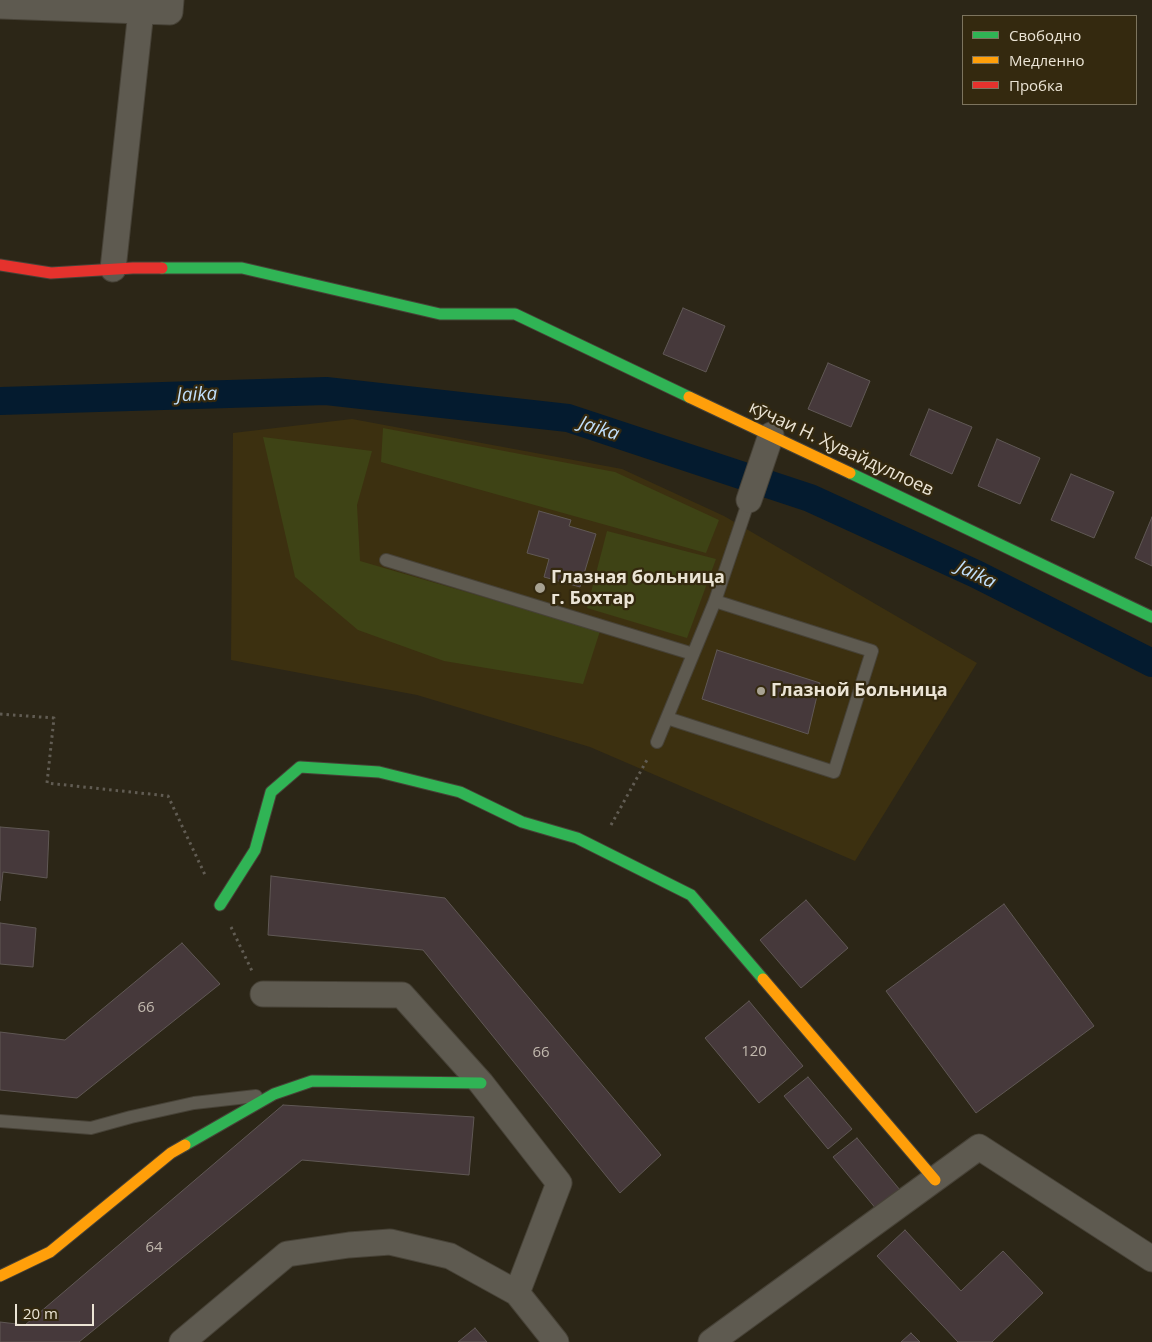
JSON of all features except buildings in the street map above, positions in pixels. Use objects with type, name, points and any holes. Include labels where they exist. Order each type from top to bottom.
[{"type":"street","points":[[0,6],[170,12],[171,0]]},
{"type":"street","points":[[0,265],[51,273],[113,269],[141,11]]},
{"type":"street","name":"кӯчаи Н. Ҳувайдуллоев","points":[[113,269],[242,268],[440,314],[515,314],[1152,617]]},
{"type":"street","points":[[749,500],[771,435]]},
{"type":"street","points":[[220,904],[255,850],[271,792],[300,767],[379,772],[460,792],[522,822],[577,838],[691,895],[934,1180]]},
{"type":"street","points":[[263,994],[402,994],[480,1083],[560,1183],[517,1293]]},
{"type":"street","points":[[0,1276],[50,1252],[171,1153],[274,1094],[312,1080],[480,1083]]},
{"type":"street","points":[[711,1342],[979,1147],[1152,1259]]},
{"type":"street","points":[[182,1342],[287,1254],[349,1245],[390,1242],[450,1256],[517,1293],[556,1342]]},
{"type":"lane","points":[[657,742],[715,601],[749,500]]},
{"type":"lane","points":[[386,560],[694,654]]},
{"type":"lane","points":[[667,718],[834,772],[872,651],[715,601]]},
{"type":"lane","points":[[0,1122],[91,1128],[194,1103],[274,1094]]},
{"type":"path","points":[[0,714],[54,718],[47,783],[168,796],[263,994]]},
{"type":"path","points":[[598,849],[657,742]]},
{"type":"shaded area","name":"Глазная больница г. Бохтар","points":[[352,419],[622,469],[724,516],[977,663],[855,861],[590,747],[417,695],[231,660],[233,433]]},
{"type":"green space","points":[[383,428],[615,472],[719,520],[706,553],[381,462]]},
{"type":"green space","points":[[263,437],[372,451],[357,505],[360,561],[600,631],[583,684],[444,661],[358,630],[295,577]]},
{"type":"green space","points":[[607,531],[716,559],[687,638],[587,608]]},
{"type":"waterway","name":"Jaika","points":[[0,401],[326,391],[568,418],[810,498],[976,574],[1152,663]]},
{"type":"traffic: fast","points":[[162,268],[242,268],[440,314],[515,314],[689,397]]},
{"type":"traffic: fast","points":[[850,473],[1152,617]]},
{"type":"traffic: fast","points":[[220,905],[255,850],[271,792],[300,767],[379,772],[460,792],[522,822],[577,838],[691,895],[763,979]]},
{"type":"traffic: fast","points":[[185,1145],[274,1094],[312,1081],[481,1083]]},
{"type":"traffic: slow","points":[[689,397],[850,473]]},
{"type":"traffic: slow","points":[[763,979],[935,1180]]},
{"type":"traffic: slow","points":[[0,1276],[50,1252],[171,1153],[185,1145]]},
{"type":"traffic: jam","points":[[0,265],[51,273],[162,268]]},
{"type":"place","name":"Глазная больница г. Бохтар","points":[[540,588]]},
{"type":"place","name":"Глазной Больница","points":[[761,691]]}]
